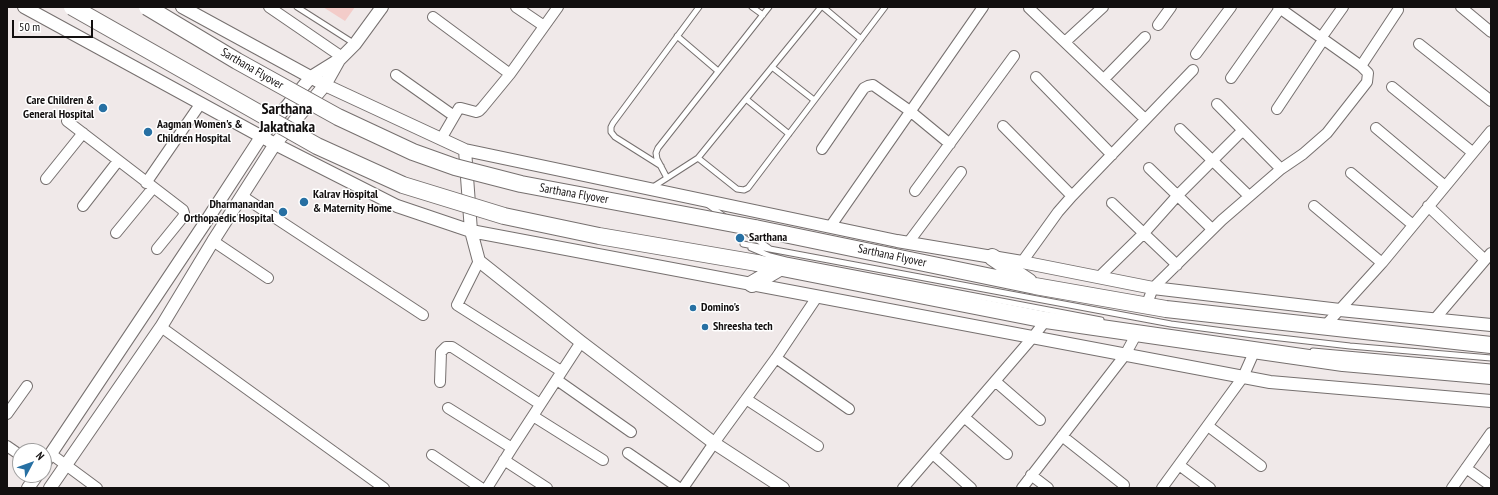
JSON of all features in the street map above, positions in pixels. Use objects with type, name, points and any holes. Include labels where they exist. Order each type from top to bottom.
[{"type":"main road","points":[[72,7],[317,146],[403,185],[504,216],[599,236],[757,263],[783,264],[1046,320],[1343,363],[1491,376]]},
{"type":"main road","name":"Sarthana Flyover","points":[[147,7],[237,61],[338,117],[413,152],[455,167],[521,184],[755,228],[1035,286],[1146,306],[1491,345]]},
{"type":"main road","points":[[992,257],[1035,286]]},
{"type":"main road","points":[[752,284],[783,264]]},
{"type":"street","points":[[24,7],[261,137],[397,206],[471,231],[1270,382],[1491,401]]},
{"type":"street","points":[[182,7],[325,85],[465,150],[830,227],[1022,262],[1153,288],[1340,310],[1434,320],[1491,324]]},
{"type":"street","points":[[268,7],[341,58]]},
{"type":"street","points":[[52,452],[261,137],[311,77],[341,58],[355,44],[382,7]]},
{"type":"street","points":[[516,7],[544,26]]},
{"type":"street","points":[[442,139],[459,108],[476,112],[479,111],[510,74],[558,7]]},
{"type":"street","points":[[830,227],[984,7]]},
{"type":"street","points":[[1065,42],[1103,7]]},
{"type":"street","points":[[1158,25],[1172,7]]},
{"type":"street","points":[[1196,54],[1231,7]]},
{"type":"street","points":[[1146,306],[1153,288],[1212,230],[1281,169],[1327,133],[1367,82],[1368,73],[1361,66],[1280,7],[1231,78]]},
{"type":"street","points":[[1277,109],[1343,7]]},
{"type":"street","points":[[1029,8],[1146,119]]},
{"type":"street","points":[[1465,8],[1491,32]]},
{"type":"street","points":[[1361,66],[1398,10]]},
{"type":"street","points":[[433,18],[510,74]]},
{"type":"street","points":[[1104,79],[1145,38]]},
{"type":"street","points":[[1419,44],[1491,101]]},
{"type":"street","points":[[915,191],[1014,56]]},
{"type":"street","points":[[50,488],[161,326],[275,144],[325,85],[341,58]]},
{"type":"street","points":[[1022,262],[1054,217],[1072,196],[1193,70]]},
{"type":"street","points":[[396,75],[454,116]]},
{"type":"street","points":[[1036,78],[1112,155]]},
{"type":"street","points":[[822,149],[864,88],[873,85],[910,111],[950,144]]},
{"type":"street","points":[[1392,87],[1472,152]]},
{"type":"street","points":[[116,233],[149,185],[201,103]]},
{"type":"street","points":[[1217,104],[1281,169]]},
{"type":"street","points":[[67,121],[183,210],[183,218],[157,249]]},
{"type":"street","points":[[1003,126],[1072,196]]},
{"type":"street","points":[[1376,128],[1445,186]]},
{"type":"street","points":[[1180,129],[1249,196]]},
{"type":"street","points":[[1099,277],[1144,233],[1177,196],[1242,131]]},
{"type":"street","points":[[1324,327],[1382,263],[1472,152],[1491,131]]},
{"type":"street","points":[[46,179],[82,133]]},
{"type":"street","points":[[465,150],[471,231],[479,261],[581,342],[714,443],[784,488]]},
{"type":"street","points":[[83,206],[118,161]]},
{"type":"street","points":[[1148,168],[1212,230]]},
{"type":"street","points":[[908,242],[962,172]]},
{"type":"street","points":[[1351,173],[1413,225]]},
{"type":"street","points":[[242,196],[423,315]]},
{"type":"street","points":[[1112,202],[1177,265]]},
{"type":"street","points":[[1314,206],[1382,263]]},
{"type":"street","points":[[1428,206],[1488,257],[1434,320]]},
{"type":"street","points":[[213,241],[268,278]]},
{"type":"street","points":[[479,261],[457,305],[559,375],[631,432]]},
{"type":"street","points":[[683,488],[776,358],[817,297]]},
{"type":"street","points":[[903,488],[1046,320]]},
{"type":"street","points":[[161,326],[384,488]]},
{"type":"street","points":[[1022,488],[1125,354],[1137,333]]},
{"type":"street","points":[[487,488],[581,342]]},
{"type":"street","points":[[440,382],[442,352],[446,347],[452,347],[540,404]]},
{"type":"street","points":[[1162,488],[1243,377],[1255,350]]},
{"type":"street","points":[[776,358],[849,409]]},
{"type":"street","points":[[995,381],[1040,420]]},
{"type":"street","points":[[7,414],[27,386]]},
{"type":"street","points":[[746,398],[818,446]]},
{"type":"street","points":[[448,408],[512,448]]},
{"type":"street","points":[[533,416],[603,460]]},
{"type":"street","points":[[964,417],[1007,454]]},
{"type":"street","points":[[1208,426],[1261,466]]},
{"type":"street","points":[[1452,488],[1491,433]]},
{"type":"street","points":[[1062,436],[1124,485]]},
{"type":"street","points":[[628,453],[678,488]]},
{"type":"street","points":[[933,454],[971,488]]},
{"type":"street","points":[[432,455],[481,488]]},
{"type":"street","points":[[504,460],[547,488]]},
{"type":"street","points":[[52,461],[65,465],[97,488]]},
{"type":"street","points":[[1179,465],[1210,488]]},
{"type":"street","points":[[1466,468],[1491,486]]},
{"type":"street","points":[[1031,475],[1048,488]]},
{"type":"lane","points":[[298,7],[355,44]]},
{"type":"lane","points":[[661,166],[615,137],[611,132],[611,128],[613,123],[699,7]]},
{"type":"lane","points":[[752,7],[763,15]]},
{"type":"lane","points":[[667,178],[656,153],[658,148],[769,7]]},
{"type":"lane","points":[[650,189],[698,158],[822,7],[861,39]]},
{"type":"lane","points":[[698,158],[738,189],[744,190],[748,188],[885,7]]},
{"type":"lane","points":[[678,36],[718,71]]},
{"type":"lane","points":[[772,67],[814,100]]},
{"type":"lane","points":[[746,99],[789,134]]},
{"type":"lane","points":[[700,199],[771,249]]},
{"type":"lane","points":[[1108,321],[783,264],[770,256],[743,244],[1171,324],[1350,346],[1491,358]]},
{"type":"lane","points":[[1306,350],[1491,367]]},
{"type":"shaded area","points":[[323,7],[355,7],[345,21]]},
{"type":"place","name":"Care Children & General Hospital","points":[[103,108]]},
{"type":"place","name":"Aagman Women's & Children Hospital","points":[[148,132]]},
{"type":"place","name":"Kalrav Hospital & Maternity Home","points":[[304,202]]},
{"type":"place","name":"Dharmanandan Orthopaedic Hospital","points":[[283,212]]},
{"type":"place","name":"Sarthana","points":[[740,238]]},
{"type":"place","name":"Domino's","points":[[693,308]]},
{"type":"place","name":"Shreesha tech","points":[[705,327]]},
{"type":"district","name":"Sarthana Jakatnaka","points":[[287,118]]}]
